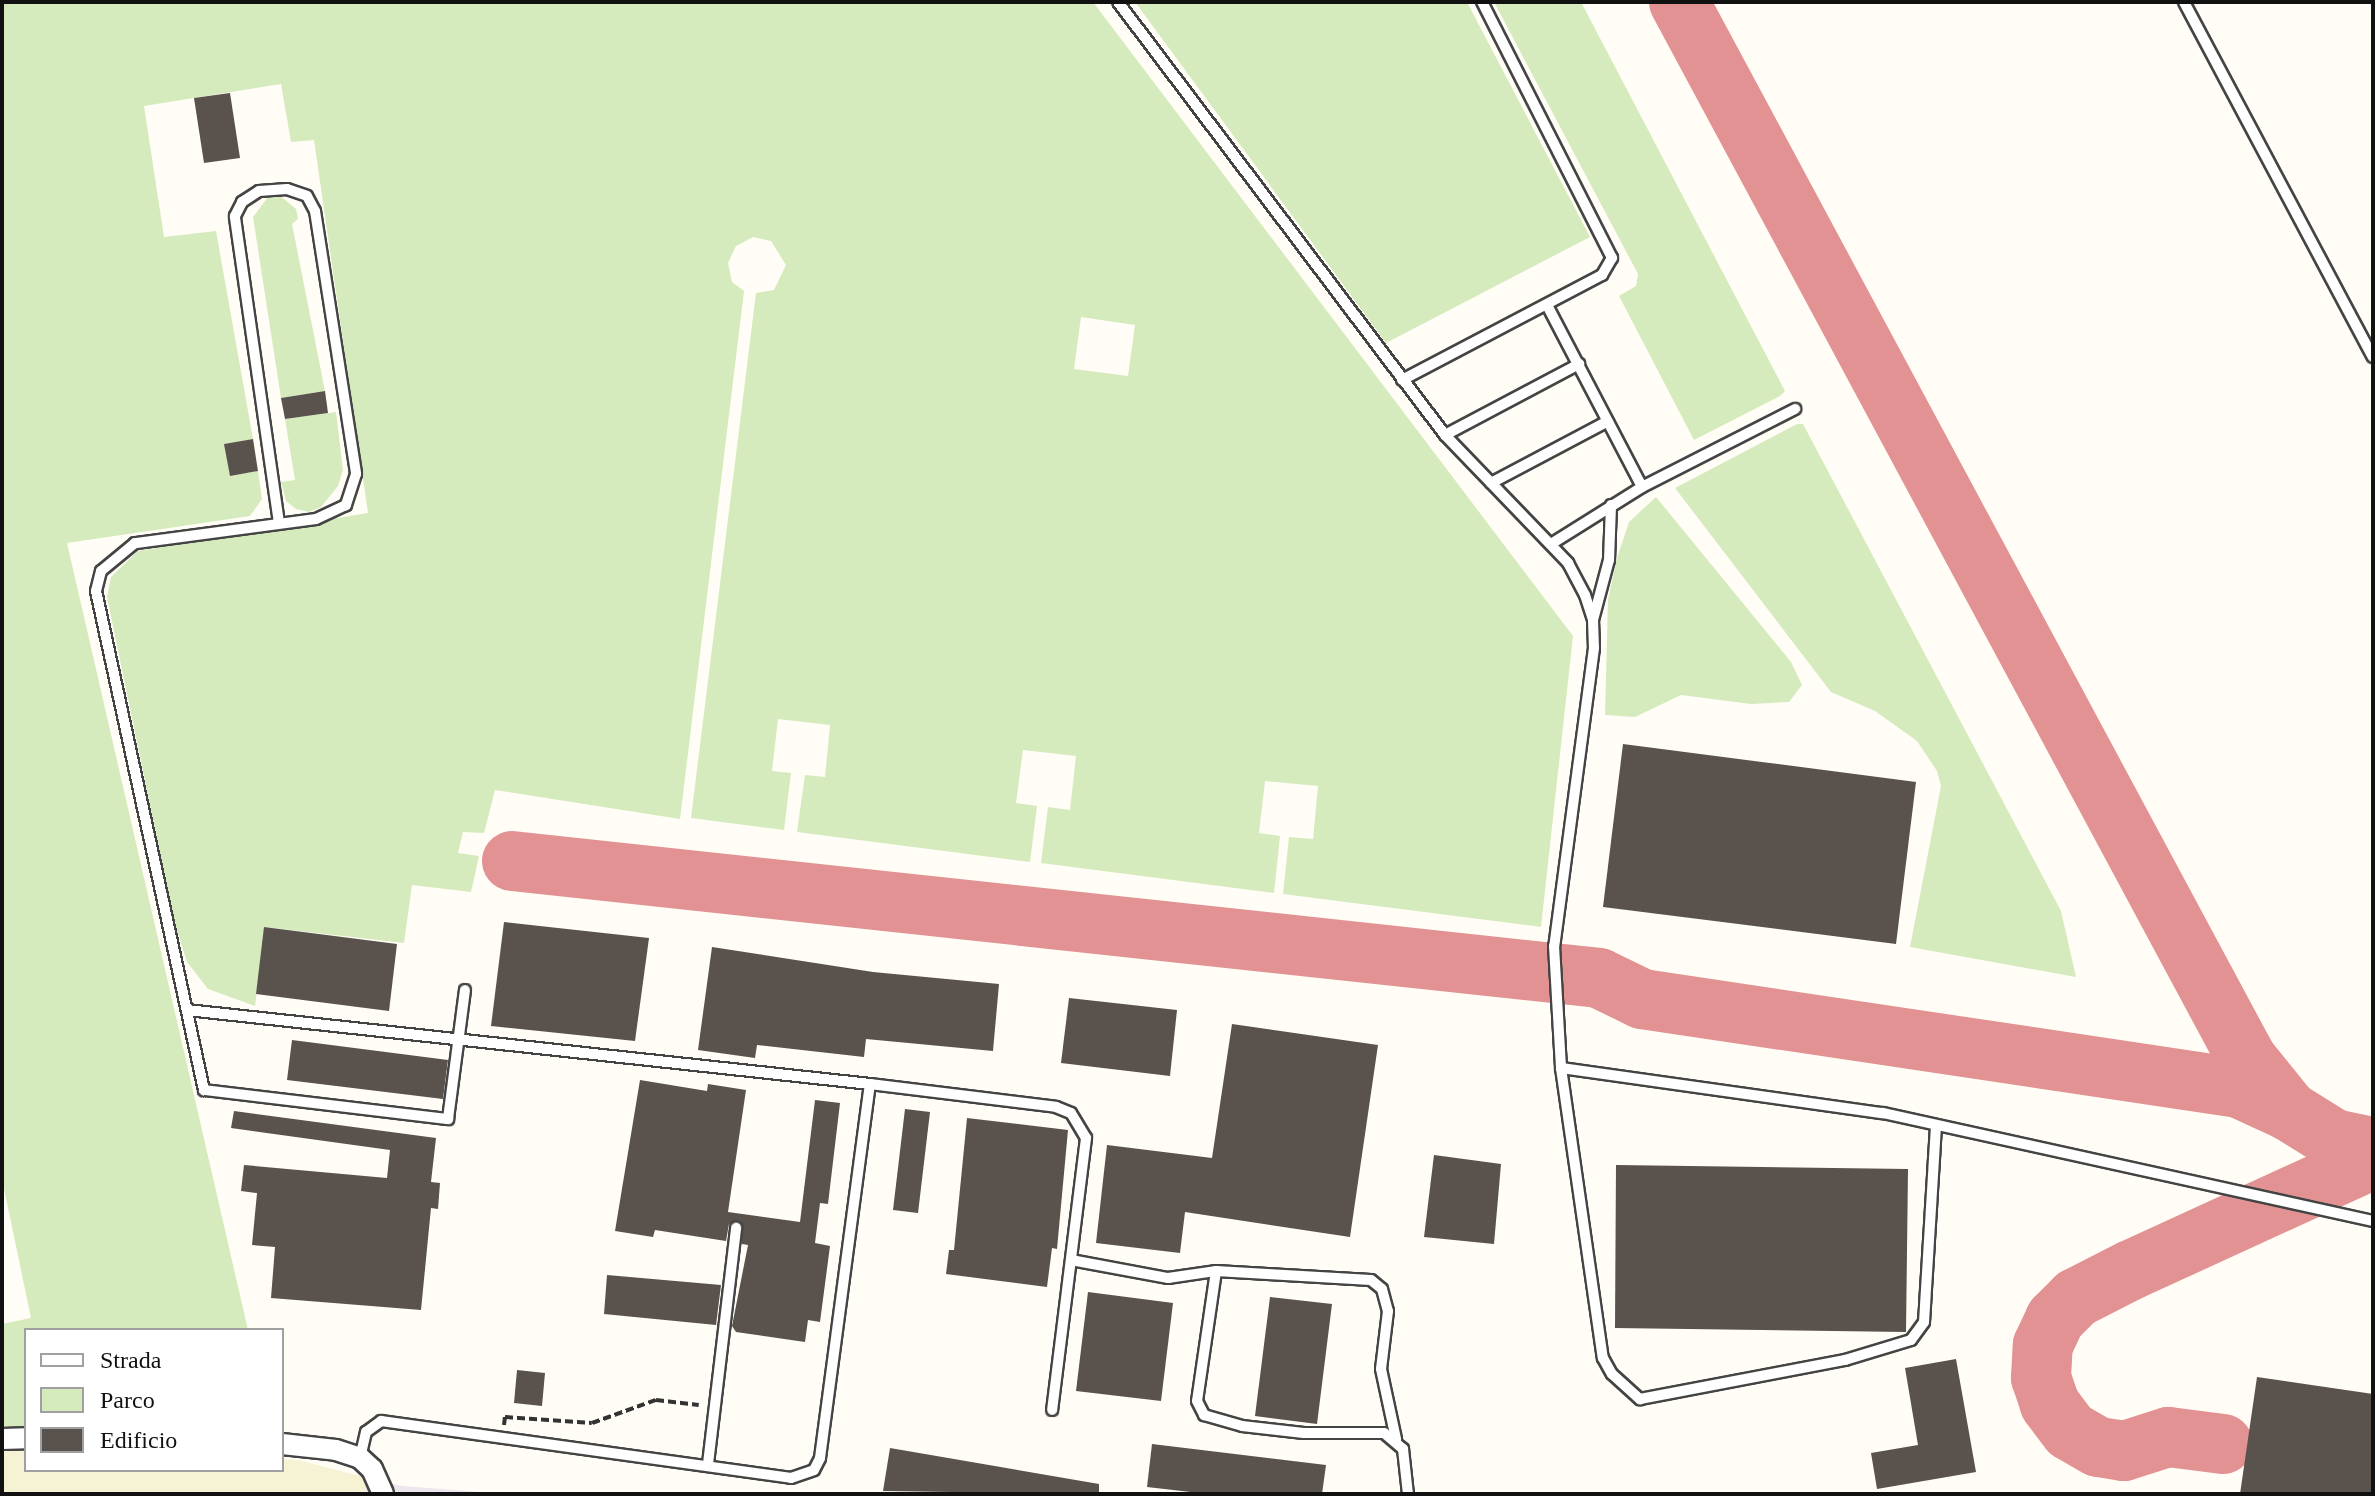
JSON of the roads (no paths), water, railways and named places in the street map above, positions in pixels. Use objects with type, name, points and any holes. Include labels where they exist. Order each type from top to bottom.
[{"type":"street","points":[[2,1439],[24,1438]]},
{"type":"street","points":[[284,1444],[336,1450],[360,1458],[372,1469],[383,1494]]},
{"type":"lane","points":[[1118,2],[1445,435],[1551,544],[1576,576],[1593,620]]},
{"type":"lane","points":[[1402,380],[1602,275],[1611,248],[1482,2]]},
{"type":"lane","points":[[2184,2],[2373,357]]},
{"type":"lane","points":[[279,523],[235,216],[242,202],[259,191],[287,189],[307,196],[315,211],[356,474],[346,505],[316,519],[135,543],[101,571],[96,591],[204,1090],[448,1119],[465,990]]},
{"type":"lane","points":[[1547,305],[1642,487]]},
{"type":"lane","points":[[1445,435],[1579,364]]},
{"type":"lane","points":[[1551,544],[1642,487],[1795,409]]},
{"type":"lane","points":[[1491,483],[1608,421]]},
{"type":"lane","points":[[1611,505],[1609,560],[1593,620],[1554,946],[1561,1068],[1603,1358],[1625,1390],[1640,1399],[1885,1350],[1911,1340],[1924,1322],[1936,1125]]},
{"type":"lane","points":[[187,1010],[870,1084],[1056,1107],[1071,1113],[1086,1138],[1052,1410]]},
{"type":"lane","points":[[1561,1068],[1936,1125],[2373,1221]]},
{"type":"lane","points":[[360,1458],[366,1432],[376,1421],[503,1435],[791,1478],[814,1470],[820,1458],[870,1084]]},
{"type":"lane","points":[[708,1464],[736,1228]]},
{"type":"lane","points":[[1071,1260],[1168,1278],[1216,1271],[1371,1280],[1382,1289],[1388,1311],[1381,1369],[1396,1439],[1403,1449],[1408,1494]]},
{"type":"lane","points":[[1216,1271],[1197,1401],[1204,1415],[1242,1426],[1304,1433],[1384,1433],[1396,1439]]}]
